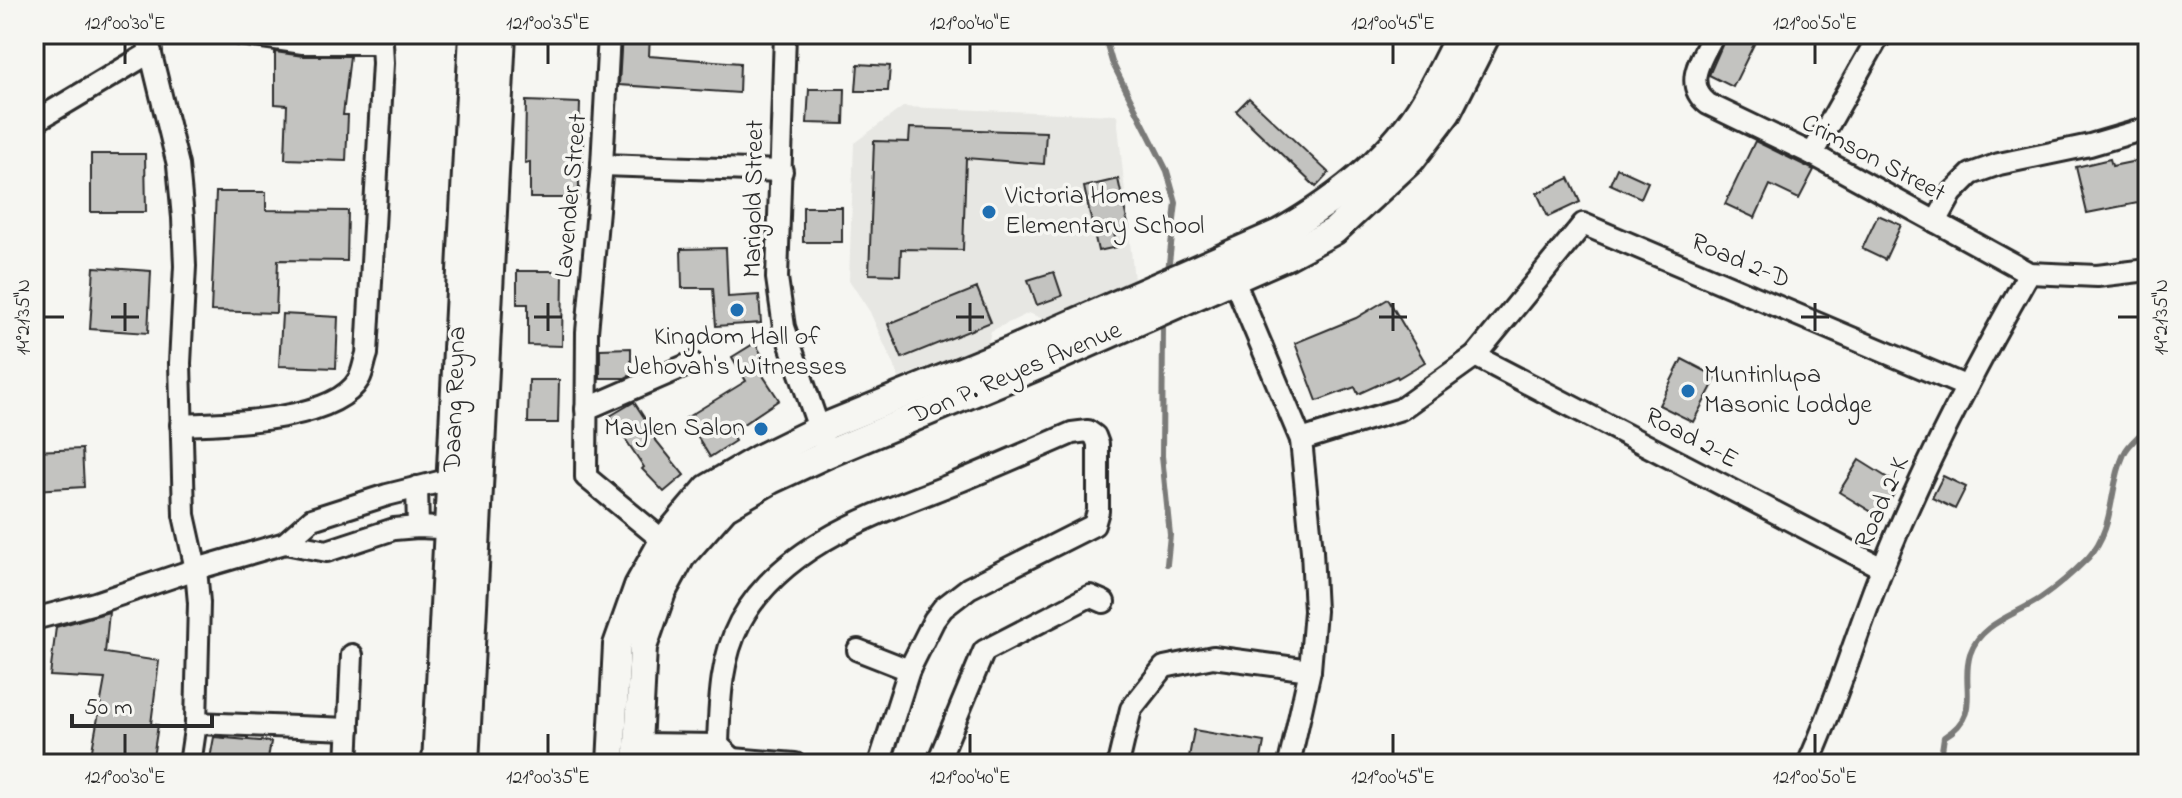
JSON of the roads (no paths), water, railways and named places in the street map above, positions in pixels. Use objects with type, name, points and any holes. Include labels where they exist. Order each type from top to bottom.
[{"type":"main road","name":"Daang Reyna","points":[[466,476],[474,34]]},
{"type":"main road","name":"Daang Reyna","points":[[437,764],[463,530],[501,34]]},
{"type":"main road","name":"Daang Reyna","points":[[463,530],[464,764]]},
{"type":"street","points":[[181,425],[269,420],[322,405],[344,394],[359,380],[367,354],[382,43],[303,43],[240,34]]},
{"type":"street","name":"Lavender Street","points":[[609,34],[602,165],[587,332],[586,477],[672,549]]},
{"type":"street","name":"Marigold Street","points":[[785,34],[777,278],[784,327],[823,442]]},
{"type":"street","name":"Don P. Reyes Avenue","points":[[611,764],[617,645],[638,586],[672,549],[725,507],[771,480],[823,442],[1040,365],[1229,268],[1279,233],[1320,210],[1391,144],[1424,103],[1460,34]]},
{"type":"street","name":"Don P. Reyes Avenue","points":[[1229,268],[1289,255],[1334,231],[1381,189],[1412,159],[1447,113],[1487,34]]},
{"type":"street","name":"Crimson Street","points":[[1714,34],[1697,68],[1696,90],[1708,104],[1812,154],[2029,273]]},
{"type":"street","points":[[1812,154],[1876,41],[1883,34]]},
{"type":"street","points":[[34,122],[149,43],[178,165],[183,218],[185,266],[180,363],[184,515],[196,569],[199,603],[196,723],[190,764]]},
{"type":"street","points":[[1936,222],[1952,193],[1971,174],[1999,164],[2090,145],[2148,128]]},
{"type":"street","points":[[602,165],[782,171]]},
{"type":"street","name":"Road 2-D","points":[[1475,356],[1583,224],[1965,386]]},
{"type":"street","points":[[1229,268],[1301,440],[1314,596],[1310,670],[1289,764]]},
{"type":"street","points":[[2029,273],[2097,276],[2148,270]]},
{"type":"street","name":"Road 2-K","points":[[1808,764],[1826,726],[1882,568],[1965,386],[2029,273]]},
{"type":"street","points":[[1301,440],[1401,409],[1475,356]]},
{"type":"street","name":"Road 2-E","points":[[1475,356],[1882,568]]},
{"type":"street","points":[[586,409],[692,363]]},
{"type":"street","points":[[723,758],[720,688],[727,655],[740,623],[775,576],[820,543],[870,517],[1072,433],[1088,431],[1095,436],[1098,444],[1098,511],[1094,525],[955,598],[934,620],[909,670],[879,764]]},
{"type":"street","points":[[34,619],[285,543],[312,519],[417,487],[466,476]]},
{"type":"street","points":[[417,487],[418,527]]},
{"type":"street","points":[[352,506],[360,540]]},
{"type":"street","points":[[285,543],[327,551],[394,529],[463,530]]},
{"type":"street","name":"Don P. Reyes Avenue","points":[[637,754],[643,647],[662,592],[672,549]]},
{"type":"street","points":[[937,764],[984,651],[1090,596],[1104,602]]},
{"type":"street","points":[[858,650],[909,670]]},
{"type":"street","points":[[347,764],[352,655]]},
{"type":"street","points":[[1118,764],[1131,709],[1164,667],[1213,657],[1310,670]]},
{"type":"street","points":[[196,723],[349,729]]},
{"type":"street","points":[[637,754],[795,764]]},
{"type":"waterway","points":[[1104,34],[1112,62],[1167,171],[1176,203],[1168,271]]},
{"type":"waterway","points":[[1163,327],[1162,456],[1170,535],[1167,564]]},
{"type":"waterway","points":[[1940,764],[1944,737],[1956,728],[1967,709],[1968,666],[1975,643],[1990,627],[2047,594],[2088,558],[2103,534],[2124,454],[2148,426]]},
{"type":"place","name":"Victoria Homes Elementary School","points":[[989,212]]},
{"type":"place","name":"Kingdom Hall of Jehovah's Witnesses","points":[[737,310]]},
{"type":"place","name":"Muntinlupa Masonic Loddge","points":[[1688,391]]},
{"type":"place","name":"Maylen Salon","points":[[761,429]]}]
